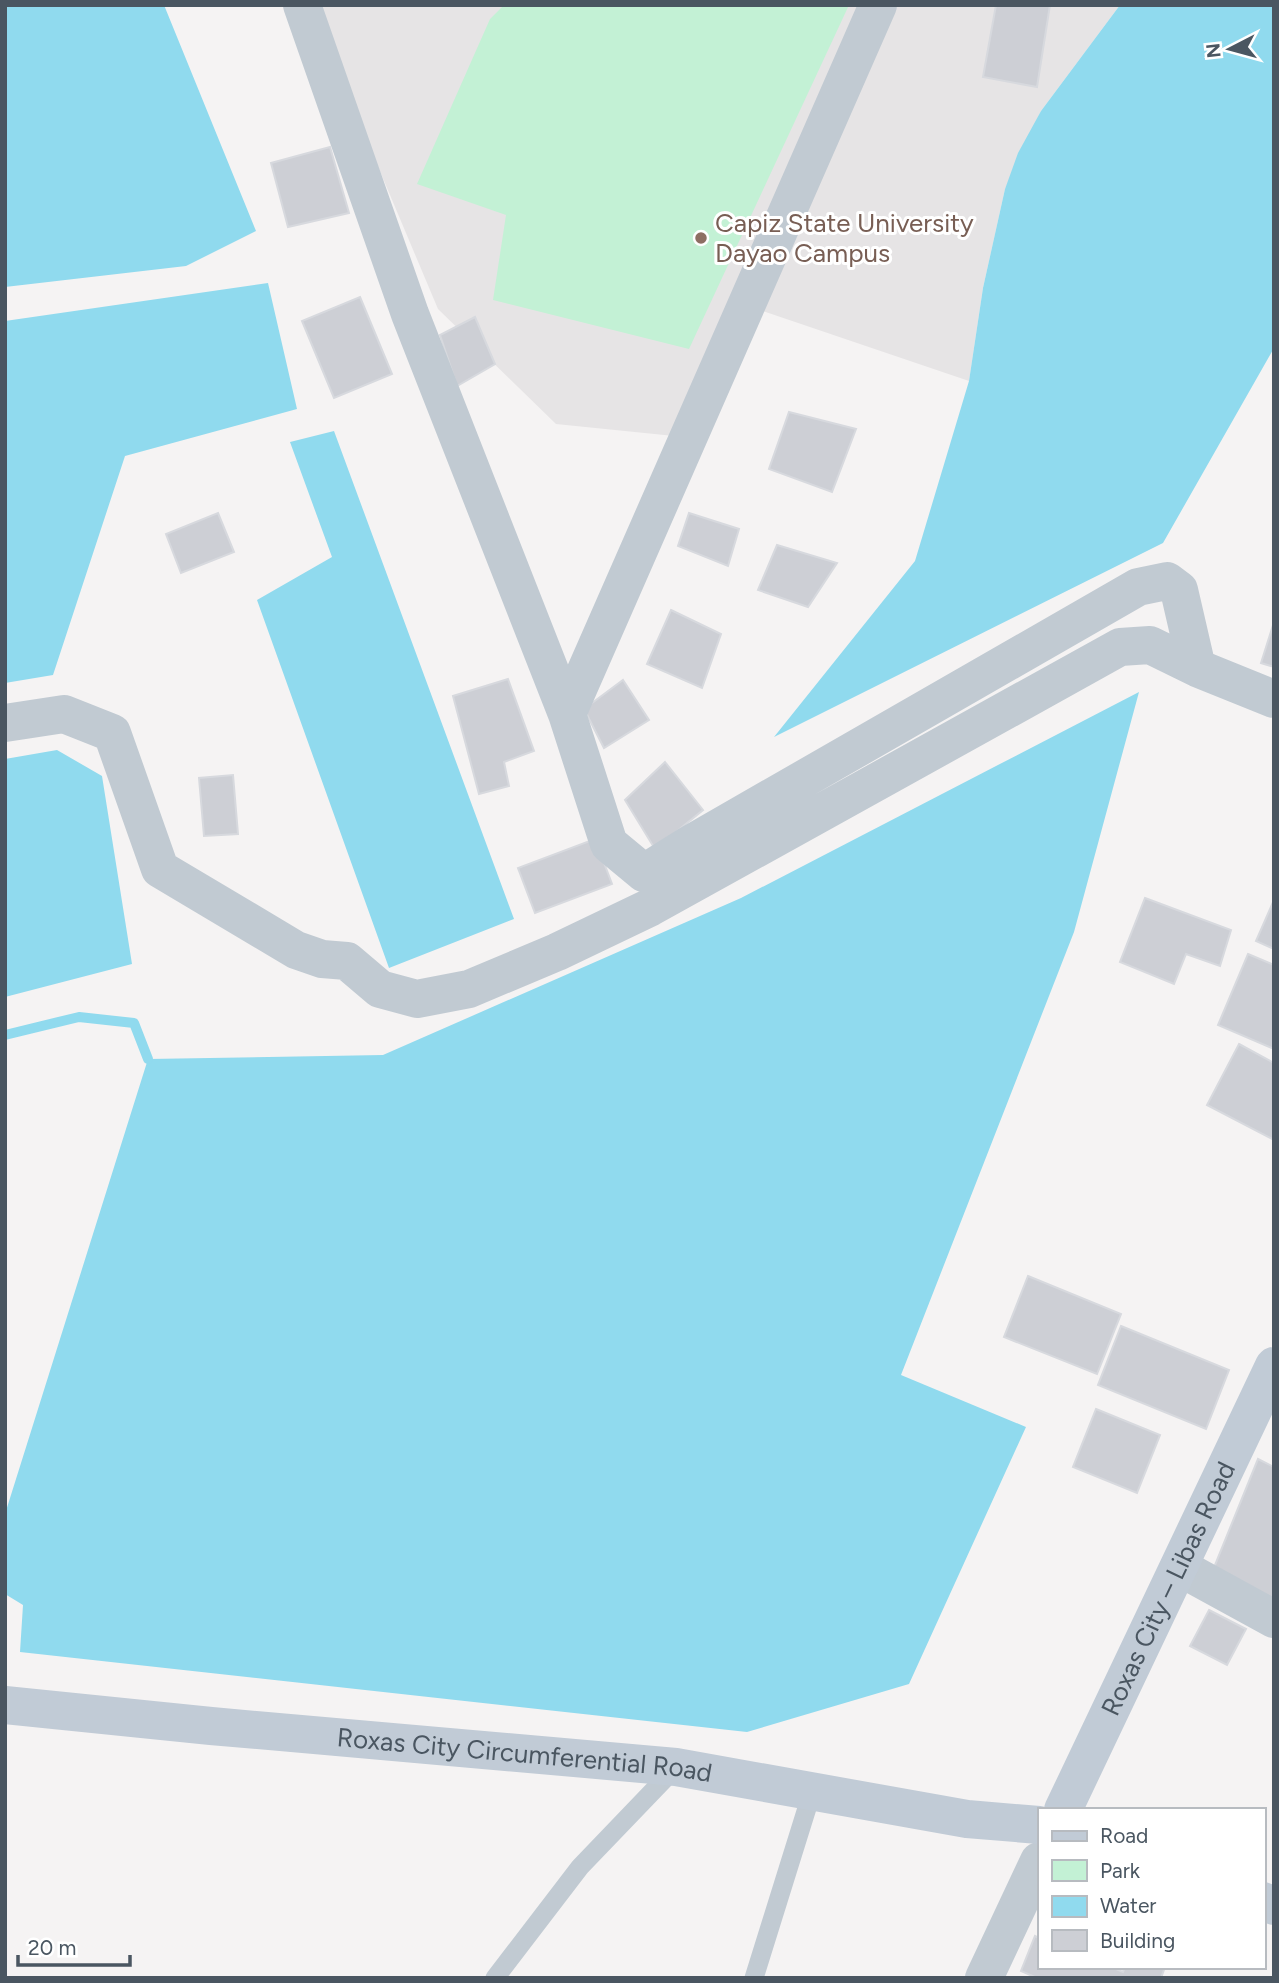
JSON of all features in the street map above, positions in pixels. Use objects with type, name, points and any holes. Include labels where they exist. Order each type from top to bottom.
[{"type":"main road","name":"Roxas City – Libas Road","points":[[1064,1808],[1274,1366]]},
{"type":"main road","name":"Roxas City Circumferential Road","points":[[5,1704],[224,1728],[676,1767],[967,1819],[1038,1825]]},
{"type":"street","points":[[302,5],[410,314],[567,714],[609,844],[645,873],[687,846],[1138,587],[1167,581],[1180,590],[1197,668]]},
{"type":"street","points":[[567,714],[878,5]]},
{"type":"street","points":[[5,723],[64,714],[112,733],[160,869],[296,950],[321,959],[347,961],[380,989],[417,999],[469,989],[557,952],[651,907],[1120,647],[1150,645],[1197,668],[1274,699]]},
{"type":"street","points":[[1179,1567],[1274,1619]]},
{"type":"street","points":[[984,1978],[1038,1863]]},
{"type":"lane","points":[[504,1975],[580,1867],[676,1767]]},
{"type":"lane","points":[[754,1978],[812,1793]]},
{"type":"shaded area","name":"Capiz State University Dayao Campus","points":[[310,5],[1120,5],[1041,111],[1005,189],[983,288],[969,381],[742,304],[684,437],[556,424],[438,309]]},
{"type":"green space","points":[[504,5],[849,5],[689,349],[493,300],[506,215],[417,184],[490,19]]},
{"type":"water","points":[[5,5],[164,5],[256,231],[186,266],[5,287]]},
{"type":"water","points":[[1120,5],[1274,5],[1274,348],[1163,543],[774,737],[915,561],[969,381],[983,288],[1005,189],[1018,153],[1041,111]]},
{"type":"water","points":[[268,283],[297,409],[125,456],[53,675],[5,683],[5,321]]},
{"type":"water","points":[[334,431],[514,919],[389,968],[257,600],[332,557],[290,442]]},
{"type":"water","points":[[1139,692],[1074,932],[901,1375],[1026,1427],[909,1684],[747,1732],[20,1652],[23,1605],[5,1594],[5,1514],[148,1059],[383,1055],[741,898]]},
{"type":"water","points":[[57,750],[102,776],[132,964],[5,997],[5,759]]},
{"type":"building","points":[[996,5],[1050,5],[1037,87],[983,77]]},
{"type":"building","points":[[330,147],[349,213],[288,227],[271,163]]},
{"type":"building","points":[[360,297],[392,374],[334,398],[302,321]]},
{"type":"building","points":[[475,317],[495,364],[457,386],[440,335]]},
{"type":"building","points":[[789,412],[856,429],[832,492],[769,469]]},
{"type":"building","points":[[218,513],[234,552],[181,573],[166,534]]},
{"type":"building","points":[[689,513],[739,529],[728,566],[678,546]]},
{"type":"building","points":[[777,545],[837,563],[808,607],[758,590]]},
{"type":"building","points":[[671,610],[721,634],[702,688],[647,664]]},
{"type":"building","points":[[1274,622],[1274,667],[1261,663]]},
{"type":"building","points":[[508,679],[534,751],[504,762],[509,786],[479,794],[453,696]]},
{"type":"building","points":[[623,680],[649,720],[604,748],[584,709]]},
{"type":"building","points":[[665,762],[703,810],[655,849],[625,800]]},
{"type":"building","points":[[233,775],[238,834],[204,836],[199,778]]},
{"type":"building","points":[[595,839],[612,884],[535,913],[518,868]]},
{"type":"building","points":[[1145,898],[1231,930],[1220,966],[1186,954],[1174,984],[1120,962]]},
{"type":"building","points":[[1274,900],[1274,949],[1256,941]]},
{"type":"building","points":[[1248,954],[1274,965],[1274,1049],[1218,1025]]},
{"type":"building","points":[[1239,1044],[1274,1063],[1274,1140],[1207,1105]]},
{"type":"building","points":[[1028,1276],[1121,1314],[1097,1374],[1004,1337]]},
{"type":"building","points":[[1121,1326],[1229,1370],[1206,1429],[1098,1385]]},
{"type":"building","points":[[1096,1409],[1160,1435],[1137,1493],[1073,1467]]},
{"type":"building","points":[[1258,1459],[1274,1467],[1274,1599],[1213,1570]]},
{"type":"building","points":[[1209,1610],[1246,1629],[1227,1665],[1190,1646]]},
{"type":"building","points":[[1035,1936],[1038,1938],[1038,1969],[1116,1969],[1123,1972],[1124,1969],[1164,1969],[1161,1978],[1037,1978],[1021,1971]]},
{"type":"waterway","points":[[5,1035],[79,1017],[134,1023],[148,1059]]},
{"type":"place","name":"Capiz State University Dayao Campus","points":[[701,238]]}]
